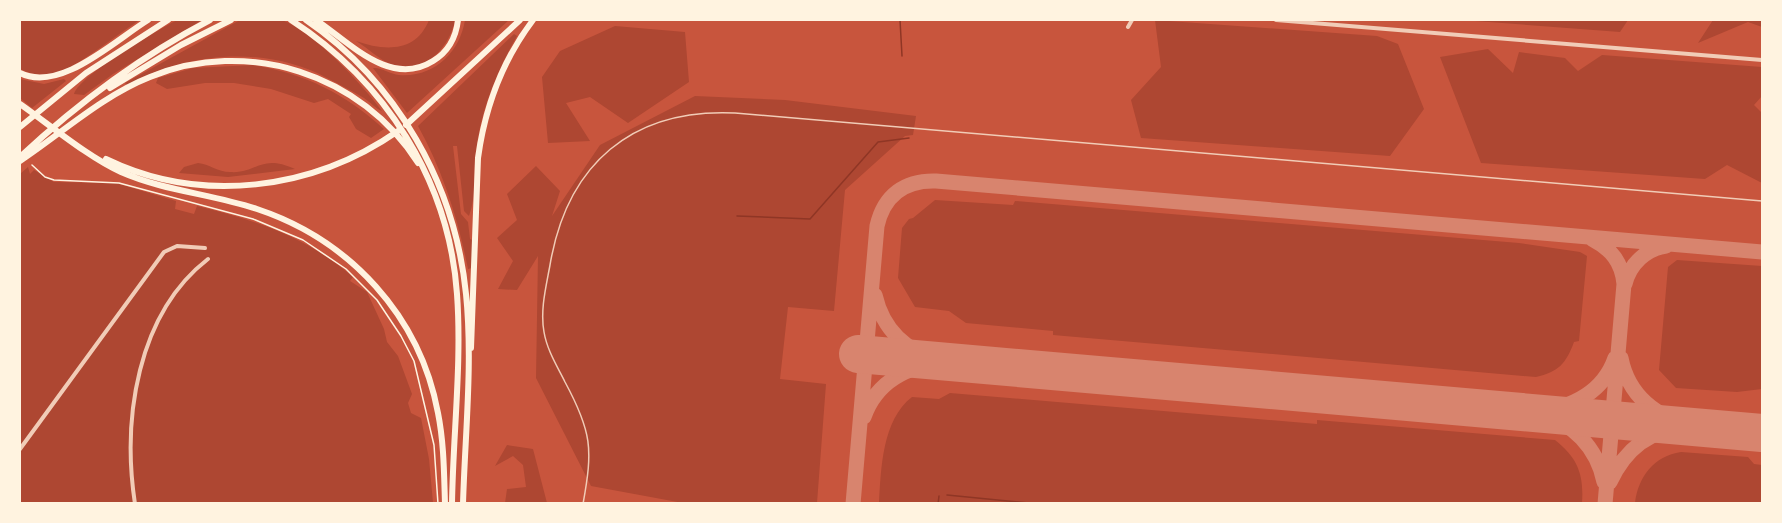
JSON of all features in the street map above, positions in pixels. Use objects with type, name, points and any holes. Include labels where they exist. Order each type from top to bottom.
[{"type":"highway","points":[[20,73],[45,79],[66,74],[148,20]]},
{"type":"highway","points":[[20,126],[86,73],[168,20]]},
{"type":"highway","points":[[20,159],[59,122],[130,68],[210,20]]},
{"type":"highway","points":[[74,110],[156,59],[231,20]]},
{"type":"highway","points":[[291,20],[354,70],[399,118]]},
{"type":"highway","points":[[306,20],[358,63],[399,118],[432,186],[442,216],[452,254],[457,294],[452,504]]},
{"type":"highway","points":[[316,20],[372,61],[400,70],[422,67],[439,57],[453,38],[458,20]]},
{"type":"highway","points":[[84,148],[134,170],[190,184],[247,186],[297,178],[353,158],[404,128],[520,20]]},
{"type":"highway","points":[[467,385],[472,338],[477,174],[483,128],[503,67],[533,20]]},
{"type":"highway","points":[[20,159],[52,140],[113,96],[149,77],[191,64],[230,60],[273,64],[310,74],[356,98],[389,126],[406,134],[441,190],[461,256],[468,316],[463,504]]},
{"type":"highway","points":[[20,104],[123,172],[256,209],[293,223],[342,254],[368,278],[402,320],[426,369],[440,424],[445,504]]},
{"type":"street","points":[[1128,27],[1132,20]]},
{"type":"street","points":[[1276,20],[1762,60]]},
{"type":"street","points":[[20,449],[164,252],[177,246],[205,248]]},
{"type":"street","points":[[135,504],[132,430],[145,359],[171,296],[190,273],[208,259]]},
{"type":"lane","points":[[584,504],[591,459],[589,438],[544,334],[543,306],[555,237],[568,201],[593,164],[613,146],[634,133],[671,117],[701,112],[735,112],[1762,201]]},
{"type":"path","points":[[32,165],[45,177],[54,180],[119,183],[260,221],[303,240],[346,269],[376,300],[401,336],[417,369],[434,445],[438,504]]},
{"type":"shaded area","points":[[278,19],[295,26],[336,60],[382,111],[350,90],[303,67],[253,57],[227,57],[175,65],[127,85],[125,83],[240,20]]},
{"type":"shaded area","points":[[20,20],[140,20],[71,67],[48,75],[20,69]]},
{"type":"shaded area","points":[[177,20],[202,20],[113,74],[84,95],[74,94],[90,75],[137,43]]},
{"type":"shaded area","points":[[429,20],[455,20],[442,48],[435,56],[417,66],[406,67],[390,64],[356,41],[377,47],[398,47],[416,39]]},
{"type":"shaded area","points":[[465,20],[509,20],[407,113],[373,68],[399,75],[412,75],[434,67],[443,61],[458,43]]},
{"type":"shaded area","points":[[1155,20],[1377,36],[1398,44],[1424,109],[1390,156],[1141,138],[1131,100],[1161,67]]},
{"type":"shaded area","points":[[1462,20],[1628,20],[1620,32]]},
{"type":"shaded area","points":[[1713,20],[1762,20],[1762,27],[1748,22],[1698,43]]},
{"type":"shaded area","points":[[615,26],[685,32],[689,82],[628,123],[590,97],[566,103],[590,141],[548,143],[542,77],[560,51]]},
{"type":"shaded area","points":[[514,34],[517,36],[496,78],[478,136],[473,200],[469,216],[464,211],[457,146],[453,146],[461,214],[468,222],[472,240],[472,268],[468,269],[449,196],[418,126]]},
{"type":"shaded area","points":[[1488,49],[1513,73],[1519,52],[1565,58],[1578,71],[1602,55],[1762,67],[1762,96],[1754,105],[1762,113],[1762,183],[1727,165],[1705,179],[1481,163],[1440,57]]},
{"type":"shaded area","points":[[253,65],[290,73],[323,87],[355,105],[384,129],[371,138],[356,129],[349,117],[351,114],[328,99],[314,103],[271,89],[234,83],[205,83],[167,89],[156,83],[158,78],[193,68]]},
{"type":"shaded area","points":[[20,79],[44,84],[64,79],[66,81],[32,108],[20,98]]},
{"type":"shaded area","points":[[695,96],[785,100],[916,116],[913,135],[905,136],[845,190],[834,311],[788,307],[780,379],[826,384],[817,503],[683,503],[591,486],[536,378],[538,256],[517,290],[498,289],[513,261],[497,238],[517,220],[507,194],[536,166],[560,191],[552,216],[600,145]]},
{"type":"shaded area","points":[[198,163],[230,172],[247,170],[266,163],[295,169],[228,177],[179,173],[184,167]]},
{"type":"shaded area","points":[[28,167],[30,174],[34,170],[54,182],[116,183],[176,201],[175,209],[194,214],[197,206],[260,224],[317,251],[353,277],[350,281],[367,292],[384,329],[387,342],[398,356],[412,394],[408,403],[411,413],[421,418],[429,459],[433,503],[20,504],[20,174]]},
{"type":"shaded area","points":[[935,200],[1013,205],[1015,201],[1519,243],[1580,252],[1587,256],[1579,341],[1574,342],[1568,356],[1556,370],[1536,377],[1053,335],[1053,331],[966,323],[949,311],[915,307],[898,278],[902,228],[909,219]]},
{"type":"shaded area","points":[[1677,260],[1762,266],[1762,389],[1737,392],[1676,388],[1659,370],[1668,267]]},
{"type":"shaded area","points":[[950,393],[1317,424],[1317,420],[1555,440],[1574,460],[1578,468],[1582,484],[1582,503],[879,503],[882,461],[894,418],[912,397],[939,399]]},
{"type":"shaded area","points":[[507,445],[533,449],[547,503],[505,503],[507,489],[526,487],[523,465],[513,456],[495,466]]},
{"type":"shaded area","points":[[1681,452],[1748,457],[1754,464],[1762,465],[1762,503],[1635,503],[1640,485],[1649,469],[1663,458]]},
{"type":"waterway","points":[[900,20],[902,56]]},
{"type":"waterway","points":[[737,216],[810,219],[878,142],[909,138]]},
{"type":"waterway","points":[[947,495],[1039,504]]},
{"type":"waterway","points":[[938,504],[939,496]]},
{"type":"taxiway","points":[[853,504],[877,226],[880,215],[891,198],[897,192],[915,183],[936,181],[1762,252]]},
{"type":"taxiway","points":[[1592,239],[1605,247],[1614,257],[1621,269],[1624,284],[1605,504]]},
{"type":"taxiway","points":[[1625,284],[1631,270],[1640,259],[1652,250],[1666,246]]},
{"type":"taxiway","points":[[875,295],[884,319],[898,338],[917,352],[941,361]]},
{"type":"taxiway","points":[[1531,413],[1557,408],[1582,398],[1601,382],[1615,358]]},
{"type":"taxiway","points":[[1621,358],[1631,385],[1648,405],[1671,419],[1698,428]]},
{"type":"taxiway","points":[[864,417],[877,393],[896,377],[920,367],[947,362]]},
{"type":"taxiway","points":[[1539,415],[1563,424],[1582,438],[1596,458],[1604,482]]},
{"type":"taxiway","points":[[1610,482],[1623,460],[1640,443],[1661,432],[1686,428]]},
{"type":"runway","points":[[858,354],[1762,433]]}]
